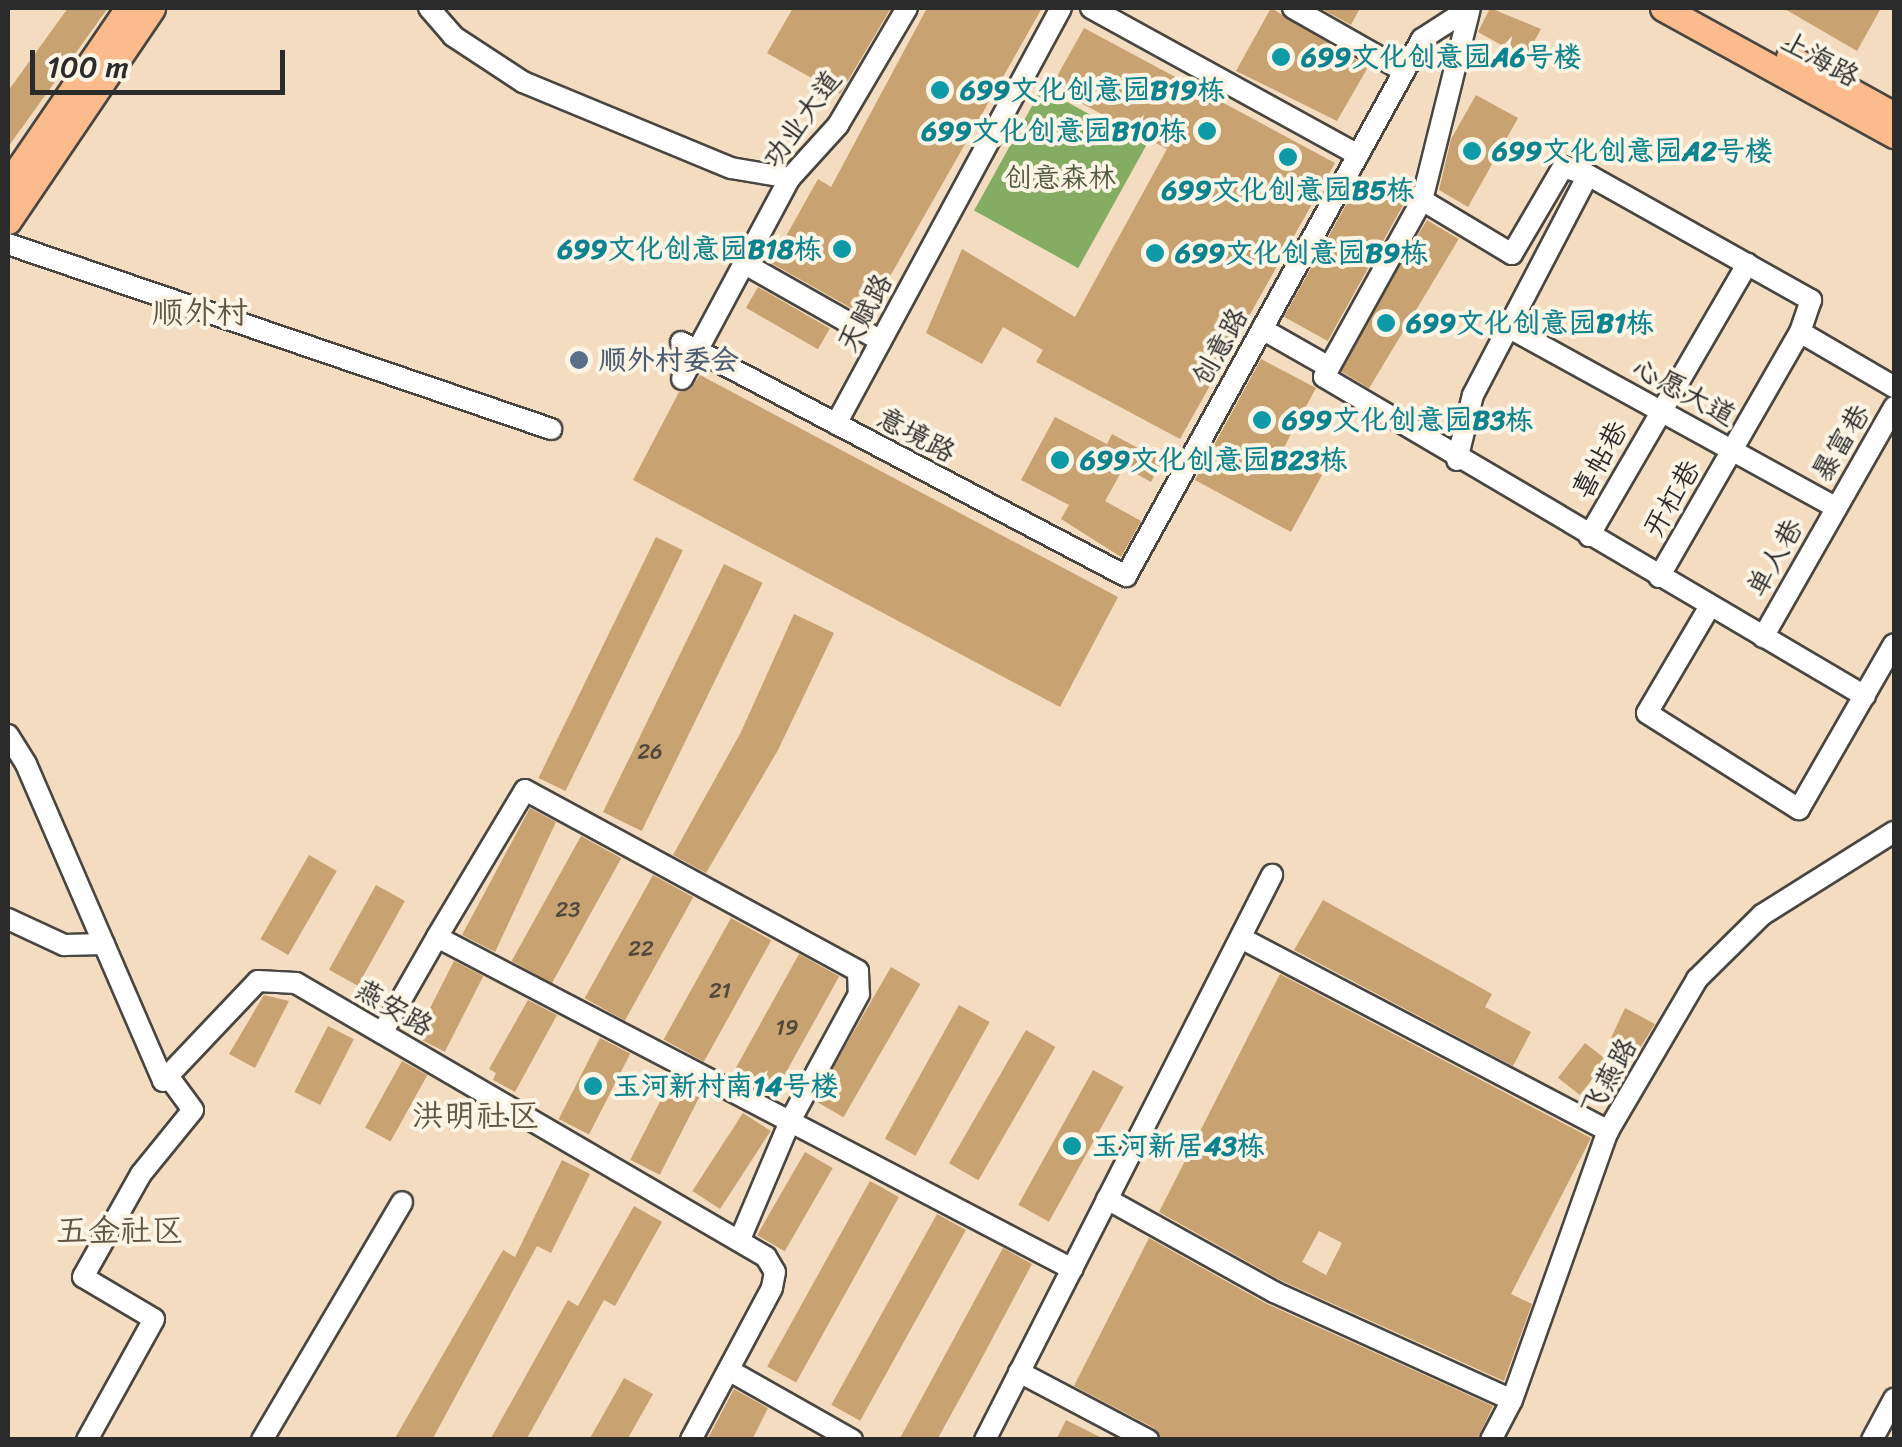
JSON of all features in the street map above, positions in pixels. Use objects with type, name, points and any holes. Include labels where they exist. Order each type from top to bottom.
[{"type":"main road","points":[[12,169],[128,8]]},
{"type":"main road","points":[[8,222],[152,8]]},
{"type":"main road","name":"上海路","points":[[1663,8],[1894,134]]},
{"type":"main road","name":"上海路","points":[[1699,8],[1894,114]]},
{"type":"street","points":[[430,8],[453,36],[523,82],[731,168],[790,178]]},
{"type":"street","name":"功业大道","points":[[682,379],[690,347],[744,264],[790,178],[838,125],[906,8]]},
{"type":"street","name":"天赋路","points":[[836,424],[1062,8]]},
{"type":"street","points":[[1091,8],[1358,154]]},
{"type":"street","points":[[1293,8],[1404,71]]},
{"type":"street","points":[[1470,10],[1422,200],[1324,376],[1457,460],[1865,696]]},
{"type":"street","name":"创意路","points":[[1126,576],[1422,39],[1470,10]]},
{"type":"street","points":[[1422,200],[1512,254],[1562,167],[1588,175],[1811,300],[1800,332],[1894,388]]},
{"type":"street","points":[[1457,460],[1473,395],[1588,175]]},
{"type":"street","points":[[8,244],[550,429]]},
{"type":"street","points":[[744,264],[881,340]]},
{"type":"street","name":"喜帖巷","points":[[1590,536],[1659,410],[1747,264]]},
{"type":"street","name":"心愿大道","points":[[1506,326],[1835,506]]},
{"type":"street","points":[[1262,329],[1330,367]]},
{"type":"street","name":"开杠巷","points":[[1659,577],[1800,332]]},
{"type":"street","name":"意境路","points":[[690,347],[1126,576]]},
{"type":"street","name":"暴富巷","points":[[1835,506],[1894,407]]},
{"type":"street","name":"单人巷","points":[[1763,637],[1835,506]]},
{"type":"street","points":[[1710,606],[1647,713],[1798,809],[1894,644]]},
{"type":"street","points":[[8,735],[163,1081],[168,1076],[194,1110],[142,1174],[84,1277],[154,1319],[88,1440]]},
{"type":"street","points":[[382,1033],[525,790],[858,971],[859,994],[791,1119],[740,1239]]},
{"type":"street","name":"飞燕路","points":[[1492,1440],[1512,1400],[1608,1131],[1697,979],[1762,915],[1894,832]]},
{"type":"street","points":[[985,1440],[1272,875]]},
{"type":"street","points":[[8,919],[64,945],[104,944]]},
{"type":"street","points":[[436,938],[756,1110],[791,1119],[1072,1269]]},
{"type":"street","points":[[1241,938],[1608,1131]]},
{"type":"street","name":"燕安路","points":[[168,1076],[258,981],[296,984],[740,1239],[775,1272],[732,1372],[690,1440]]},
{"type":"street","points":[[1107,1199],[1274,1292],[1512,1400]]},
{"type":"street","points":[[262,1440],[402,1202]]},
{"type":"street","points":[[732,1372],[852,1440]]},
{"type":"street","points":[[1019,1372],[1148,1440]]},
{"type":"street","points":[[1872,1440],[1894,1400]]},
{"type":"green space","name":"创意森林","points":[[1042,88],[1146,146],[1078,268],[974,210]]},
{"type":"building","points":[[68,8],[108,8],[8,147],[8,91]]},
{"type":"building","points":[[793,8],[891,8],[840,94],[767,53]]},
{"type":"building","name":"699文化创意园B19栋","points":[[927,8],[1042,8],[867,317],[771,263],[818,179],[831,187]]},
{"type":"building","points":[[1271,8],[1368,67],[1337,121],[1236,71]]},
{"type":"building","points":[[1320,8],[1360,8],[1351,25]]},
{"type":"building","points":[[1490,8],[1541,29],[1525,58],[1478,32]]},
{"type":"building","points":[[1783,8],[1881,8],[1857,51]]},
{"type":"building","points":[[1084,28],[1335,163],[1180,439],[1036,362],[1043,350],[1003,327],[982,364],[926,333],[962,249],[1075,317],[1167,149],[1051,87]]},
{"type":"building","name":"699文化创意园A2号楼","points":[[1476,95],[1518,118],[1468,207],[1439,190],[1451,139]]},
{"type":"building","points":[[1362,176],[1406,200],[1328,341],[1284,317]]},
{"type":"building","name":"699文化创意园B1栋","points":[[1427,220],[1459,239],[1369,388],[1337,369]]},
{"type":"building","points":[[758,287],[830,328],[818,349],[746,308]]},
{"type":"building","name":"699文化创意园B3栋","points":[[1261,359],[1316,388],[1281,453],[1322,475],[1291,532],[1195,480]]},
{"type":"building","points":[[700,375],[1118,597],[1060,707],[633,480],[679,392],[690,390]]},
{"type":"building","points":[[1055,417],[1107,444],[1112,434],[1162,461],[1151,482],[1124,467],[1105,501],[1141,521],[1121,557],[1061,519],[1069,505],[1021,480]]},
{"type":"building","points":[[656,537],[683,550],[565,791],[539,778]]},
{"type":"building","points":[[724,564],[763,583],[642,831],[603,812]]},
{"type":"building","points":[[794,614],[834,633],[778,750],[706,873],[673,855],[741,732]]},
{"type":"building","points":[[530,808],[556,822],[495,952],[462,935]]},
{"type":"building","points":[[581,836],[621,858],[552,983],[512,961]]},
{"type":"building","points":[[309,855],[337,871],[288,955],[260,939]]},
{"type":"building","points":[[653,875],[693,897],[625,1021],[585,998]]},
{"type":"building","points":[[376,885],[405,901],[358,986],[329,970]]},
{"type":"building","points":[[1323,900],[1492,994],[1485,1007],[1531,1032],[1513,1066],[1294,950]]},
{"type":"building","points":[[731,918],[771,940],[704,1062],[664,1040]]},
{"type":"building","points":[[799,954],[839,976],[772,1098],[732,1076]]},
{"type":"building","points":[[454,961],[483,976],[445,1052],[415,1037]]},
{"type":"building","points":[[891,967],[920,984],[843,1117],[814,1100]]},
{"type":"building","points":[[1280,974],[1591,1138],[1511,1294],[1532,1304],[1504,1381],[1280,1280],[1159,1212]],"holes":[[[1319,1231],[1342,1243],[1326,1275],[1302,1262]]]},
{"type":"building","points":[[264,995],[289,1001],[255,1068],[229,1054]]},
{"type":"building","points":[[528,1000],[557,1015],[515,1092],[493,1080],[496,1073],[489,1069]]},
{"type":"building","points":[[959,1005],[990,1022],[915,1156],[885,1139]]},
{"type":"building","points":[[1625,1008],[1655,1024],[1637,1053],[1610,1040]]},
{"type":"building","points":[[328,1026],[354,1039],[320,1105],[294,1092]]},
{"type":"building","points":[[1026,1030],[1055,1047],[978,1180],[949,1163]]},
{"type":"building","name":"玉河新村南14号楼","points":[[600,1038],[630,1053],[589,1135],[559,1119]]},
{"type":"building","points":[[1585,1043],[1607,1060],[1580,1095],[1558,1078]]},
{"type":"building","points":[[402,1061],[427,1075],[391,1142],[365,1127]]},
{"type":"building","name":"玉河新居43栋","points":[[1093,1070],[1124,1087],[1049,1222],[1018,1205]]},
{"type":"building","points":[[673,1076],[702,1091],[660,1175],[630,1160]]},
{"type":"building","points":[[743,1113],[771,1131],[720,1209],[692,1191]]},
{"type":"building","points":[[805,1152],[833,1168],[785,1251],[757,1235]]},
{"type":"building","points":[[562,1160],[590,1174],[551,1253],[537,1246],[432,1440],[394,1440],[503,1250],[515,1257]]},
{"type":"building","points":[[870,1181],[899,1197],[796,1382],[767,1366]]},
{"type":"building","points":[[634,1206],[662,1222],[615,1306],[604,1300],[526,1440],[490,1440],[568,1300],[578,1306]]},
{"type":"building","points":[[937,1214],[966,1230],[860,1421],[831,1405]]},
{"type":"building","points":[[1149,1238],[1267,1304],[1493,1406],[1477,1440],[1162,1440],[1154,1428],[1074,1386]]},
{"type":"building","points":[[1003,1248],[1032,1264],[975,1371],[937,1440],[899,1440]]},
{"type":"building","points":[[624,1378],[653,1394],[627,1440],[589,1440]]},
{"type":"building","points":[[734,1389],[768,1408],[752,1440],[707,1440]]},
{"type":"building","points":[[1066,1420],[1106,1440],[1056,1440]]},
{"type":"place","name":"699文化创意园A6号楼","points":[[1281,57]]},
{"type":"place","name":"699文化创意园B19栋","points":[[940,90]]},
{"type":"place","name":"699文化创意园B10栋","points":[[1207,131]]},
{"type":"place","name":"699文化创意园A2号楼","points":[[1472,151]]},
{"type":"place","name":"699文化创意园B5栋","points":[[1288,157]]},
{"type":"place","name":"699文化创意园B18栋","points":[[842,249]]},
{"type":"place","name":"699文化创意园B9栋","points":[[1155,253]]},
{"type":"place","name":"699文化创意园B1栋","points":[[1386,323]]},
{"type":"place","name":"顺外村委会","points":[[579,360]]},
{"type":"place","name":"699文化创意园B3栋","points":[[1262,420]]},
{"type":"place","name":"699文化创意园B23栋","points":[[1060,460]]},
{"type":"place","name":"玉河新村南14号楼","points":[[593,1086]]},
{"type":"place","name":"玉河新居43栋","points":[[1072,1146]]},
{"type":"district","name":"顺外村","points":[[200,313]]},
{"type":"district","name":"洪明社区","points":[[476,1116]]},
{"type":"district","name":"五金社区","points":[[120,1231]]}]
